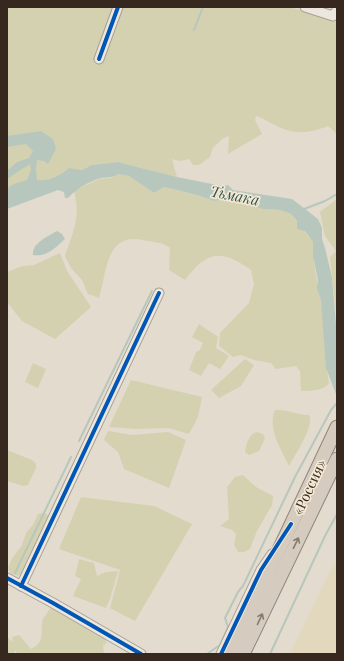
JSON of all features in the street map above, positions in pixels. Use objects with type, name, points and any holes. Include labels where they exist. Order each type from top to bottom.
[{"type":"highway","name":"«Россия»","points":[[230,654],[337,427]]},
{"type":"highway","name":"«Россия»","points":[[243,654],[337,459]]},
{"type":"street","points":[[98,59],[118,7]]},
{"type":"street","points":[[305,7],[333,16],[337,10]]},
{"type":"street","points":[[20,586],[158,293]]},
{"type":"street","points":[[221,654],[261,570],[291,524]]},
{"type":"street","points":[[7,578],[53,603],[139,654]]},
{"type":"shaded area","points":[[7,7],[290,7],[337,22],[337,137],[335,132],[328,126],[313,131],[294,132],[280,128],[256,116],[255,120],[262,134],[228,154],[229,136],[222,139],[213,148],[210,157],[199,165],[193,165],[189,159],[179,161],[172,159],[177,177],[118,162],[93,165],[82,170],[69,168],[65,173],[7,194]]},
{"type":"shaded area","points":[[119,174],[129,176],[154,193],[164,187],[214,201],[225,199],[263,209],[280,210],[291,214],[313,242],[314,264],[324,321],[326,362],[329,383],[327,386],[316,390],[301,391],[300,371],[296,366],[276,369],[271,363],[254,360],[241,355],[233,357],[219,346],[220,333],[249,303],[254,284],[251,270],[232,258],[215,256],[208,258],[193,270],[185,280],[169,270],[170,248],[157,242],[131,239],[121,242],[114,248],[106,267],[99,298],[88,294],[82,280],[71,268],[65,256],[76,217],[77,209],[74,191],[99,179],[111,178]]},
{"type":"shaded area","points":[[337,199],[337,322],[330,257],[336,251],[325,236],[320,212]]},
{"type":"shaded area","points":[[60,253],[67,271],[91,307],[55,339],[22,321],[7,302],[7,272],[23,266],[34,265]]},
{"type":"shaded area","points":[[199,324],[218,337],[216,348],[229,356],[220,369],[209,363],[201,376],[189,370],[196,352],[200,350],[203,343],[192,337]]},
{"type":"shaded area","points":[[245,359],[254,365],[241,386],[219,398],[211,390]]},
{"type":"shaded area","points":[[33,363],[46,369],[38,388],[25,382]]},
{"type":"shaded area","points":[[131,380],[202,397],[198,417],[189,434],[168,428],[136,429],[109,427]]},
{"type":"shaded area","points":[[275,410],[284,410],[309,415],[310,420],[307,433],[289,466],[279,446],[274,431],[273,417]]},
{"type":"shaded area","points":[[108,431],[132,435],[168,432],[186,440],[169,488],[124,469],[118,452],[104,440]]},
{"type":"shaded area","points":[[257,432],[263,434],[265,438],[259,451],[249,455],[245,452],[247,443],[250,437]]},
{"type":"shaded area","points":[[7,450],[32,460],[36,464],[36,468],[28,485],[23,486],[7,481]]},
{"type":"shaded area","points":[[243,475],[256,487],[273,496],[272,505],[257,531],[250,549],[244,552],[238,552],[234,545],[236,534],[232,530],[220,526],[229,519],[227,487],[235,477]]},
{"type":"shaded area","points":[[81,497],[154,506],[192,524],[135,621],[110,608],[120,570],[59,549]]},
{"type":"shaded area","points":[[44,513],[50,516],[23,573],[18,576],[11,574],[8,568],[11,560],[22,545],[26,533],[33,525],[38,514]]},
{"type":"shaded area","points":[[79,559],[94,563],[97,576],[106,572],[118,571],[106,608],[73,596],[81,579],[75,576]]},
{"type":"shaded area","points":[[337,563],[337,654],[290,654],[332,567]]},
{"type":"shaded area","points":[[50,608],[58,610],[106,640],[106,644],[103,645],[104,654],[16,654],[16,650],[13,654],[7,654],[7,637],[13,642],[12,637],[19,635],[31,649],[39,643],[42,636],[43,619]]},
{"type":"water","name":"Тьмака","points":[[41,131],[53,139],[56,149],[48,164],[44,161],[37,160],[37,180],[45,180],[54,177],[69,168],[82,170],[92,165],[118,162],[177,177],[222,186],[228,185],[233,190],[292,199],[318,219],[322,228],[322,239],[332,277],[337,336],[337,397],[326,368],[321,300],[317,288],[318,280],[313,256],[313,242],[305,231],[297,229],[297,221],[291,214],[280,210],[263,209],[225,199],[214,201],[164,187],[154,193],[129,176],[119,174],[92,181],[68,198],[65,198],[64,192],[58,190],[7,209],[8,188],[14,184],[27,180],[31,170],[30,164],[7,179],[7,171],[17,162],[29,158],[33,151],[26,144],[7,147],[7,136]]},
{"type":"water","points":[[57,231],[62,234],[65,239],[47,253],[42,255],[33,255],[33,251],[38,244]]},
{"type":"waterway","points":[[194,30],[203,7]]},
{"type":"waterway","points":[[304,209],[325,201],[337,194]]},
{"type":"waterway","points":[[79,441],[152,291]]},
{"type":"waterway","points":[[207,654],[220,645],[228,627],[225,618],[238,592],[243,586],[295,477],[331,410],[337,403]]},
{"type":"waterway","points":[[15,573],[71,457]]},
{"type":"waterway","points":[[270,654],[325,536],[337,514]]},
{"type":"cycle path","points":[[99,59],[118,7]]},
{"type":"cycle path","points":[[21,586],[159,293]]},
{"type":"cycle path","points":[[221,654],[261,570],[291,524]]},
{"type":"cycle path","points":[[7,578],[141,654]]}]
